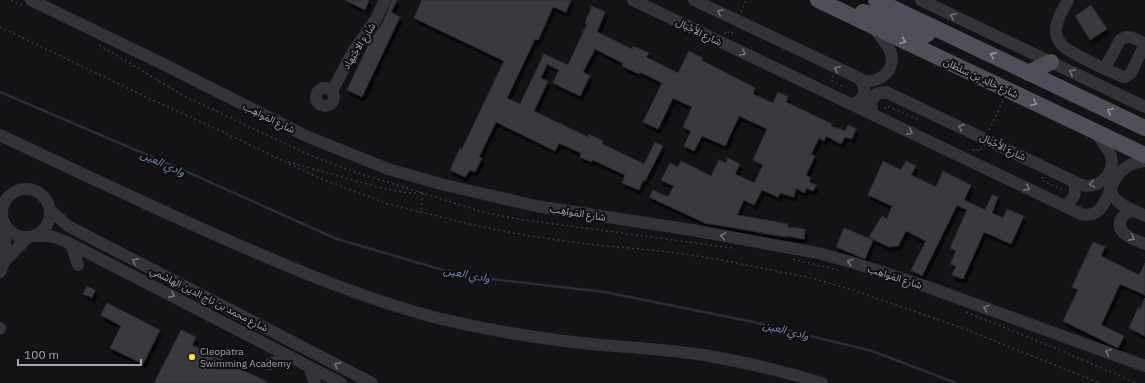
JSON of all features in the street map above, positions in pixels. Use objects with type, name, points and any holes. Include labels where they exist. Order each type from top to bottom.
[{"type":"main road","name":"شارع خالِد بن سلطان","points":[[818,0],[1145,156]]},
{"type":"main road","points":[[876,0],[1145,128]]},
{"type":"main road","points":[[843,12],[867,12],[921,36],[929,33],[931,26]]},
{"type":"main road","points":[[1028,73],[1052,62]]},
{"type":"street","name":"شارع المَواهِب","points":[[31,0],[306,136],[388,168],[441,184],[536,206],[692,230],[818,254],[928,287],[1145,366]]},
{"type":"street","name":"شارع الاجْتِهاد","points":[[332,91],[353,52],[376,19],[385,0]]},
{"type":"street","name":"شارع الأَجْيَال","points":[[633,0],[1081,214],[1092,215],[1100,209],[1115,178],[1123,169],[1132,163],[1145,161]]},
{"type":"street","points":[[694,0],[837,69],[861,80],[870,82],[882,78],[886,74],[892,62],[890,50],[872,26]]},
{"type":"street","points":[[921,0],[1145,107]]},
{"type":"street","points":[[1068,0],[1056,27],[1059,42],[1066,48],[1105,68]]},
{"type":"street","points":[[852,104],[856,103],[863,97],[865,89],[861,80]]},
{"type":"street","name":"شارع الأَجْيَال","points":[[878,117],[872,112],[871,102],[876,94],[881,92],[890,94],[1081,185],[1092,186],[1102,181],[1111,167],[1110,155],[1096,133]]},
{"type":"street","points":[[1130,100],[1136,99],[1145,94]]},
{"type":"street","points":[[0,135],[170,215],[279,263],[354,292],[437,318],[502,331],[560,340],[702,355],[763,366],[822,383]]},
{"type":"street","points":[[1059,203],[1068,204],[1074,198],[1075,189],[1073,181]]},
{"type":"street","points":[[22,189],[38,192],[46,200],[50,210],[50,217],[45,228],[31,236],[2,267],[5,242],[2,218],[6,192],[22,189]]},
{"type":"street","points":[[1110,189],[1115,200],[1119,204],[1140,213]]},
{"type":"street","name":"شارع محمد بن تاج الدين الهاشمي","points":[[50,210],[68,226],[372,383]]},
{"type":"street","points":[[1140,213],[1127,212],[1121,218],[1120,226],[1123,233],[1145,244]]},
{"type":"street","points":[[2,218],[8,229],[14,234],[21,237],[31,236]]},
{"type":"street","name":"شارع محمد بن تاج الدين الهاشمي","points":[[31,236],[51,236],[71,244],[289,356],[333,382]]},
{"type":"street","points":[[71,244],[78,265]]},
{"type":"street","points":[[270,364],[289,356]]},
{"type":"street","points":[[309,367],[315,383]]},
{"type":"path","points":[[720,42],[726,31],[732,34],[746,0]]},
{"type":"path","points":[[0,27],[317,177],[388,204],[478,226],[529,236],[709,257],[815,279],[856,291],[962,328],[1100,383]]},
{"type":"path","points":[[836,96],[842,86],[831,80],[837,69]]},
{"type":"path","points":[[968,159],[974,148],[980,151],[1009,90]]},
{"type":"path","points":[[878,117],[887,106],[919,120],[924,110]]},
{"type":"path","points":[[281,160],[385,189],[409,193],[423,192],[421,212]]},
{"type":"path","points":[[1046,168],[1041,180],[1060,189],[1059,203]]},
{"type":"building","points":[[345,0],[369,0],[365,10]]},
{"type":"building","points":[[392,0],[397,0],[391,12],[400,17],[362,97],[347,90],[371,39],[383,22]]},
{"type":"building","points":[[422,0],[571,0],[566,12],[553,7],[538,40],[535,39],[507,98],[520,104],[544,54],[568,65],[587,24],[585,23],[592,6],[605,12],[597,32],[632,49],[633,46],[649,53],[646,57],[678,73],[689,51],[703,58],[701,60],[755,88],[753,94],[773,103],[778,92],[788,97],[786,102],[832,124],[831,126],[845,131],[848,125],[856,129],[852,139],[845,137],[841,144],[826,136],[824,141],[819,138],[811,154],[815,156],[806,175],[811,178],[809,182],[816,185],[813,191],[807,188],[804,193],[796,188],[794,197],[780,193],[778,197],[762,190],[754,205],[744,200],[737,215],[788,224],[788,227],[805,229],[804,239],[705,223],[649,197],[653,190],[668,197],[674,186],[661,180],[670,163],[678,167],[681,161],[711,176],[719,160],[726,163],[728,158],[740,164],[735,174],[754,183],[763,165],[753,160],[767,129],[739,116],[725,146],[702,136],[694,151],[684,146],[691,131],[683,127],[692,107],[673,98],[658,129],[643,122],[662,83],[640,72],[639,74],[622,66],[623,63],[595,49],[583,72],[590,76],[580,96],[553,83],[559,70],[547,64],[541,78],[548,81],[534,111],[588,137],[589,134],[603,141],[602,144],[644,164],[655,142],[663,146],[645,181],[643,180],[639,190],[622,183],[625,175],[593,160],[591,162],[580,157],[581,153],[559,143],[555,151],[496,122],[479,157],[482,158],[475,172],[470,170],[465,177],[450,170],[460,148],[462,149],[504,61],[414,18]]},
{"type":"building","points":[[1091,5],[1107,29],[1090,40],[1075,16]]},
{"type":"building","points":[[883,161],[901,170],[906,161],[916,166],[911,175],[936,187],[943,171],[971,185],[964,200],[985,210],[992,195],[998,197],[992,213],[1003,218],[1007,209],[1024,216],[1011,244],[984,232],[963,279],[952,275],[956,266],[950,264],[956,251],[950,248],[967,210],[957,205],[922,276],[911,270],[926,241],[906,231],[898,246],[889,247],[869,237],[882,216],[887,219],[892,206],[868,195]]},
{"type":"building","points":[[844,228],[873,240],[865,259],[836,247]]},
{"type":"building","points":[[1093,242],[1105,247],[1101,256],[1139,275],[1145,263],[1145,295],[1120,284],[1101,325],[1124,336],[1118,348],[1063,321],[1078,290],[1072,287]]},
{"type":"building","points":[[87,286],[95,290],[92,298],[83,294]]},
{"type":"building","points":[[1145,298],[1145,336],[1129,328],[1138,308],[1140,309]]},
{"type":"building","points":[[107,303],[160,330],[143,364],[110,348],[121,326],[101,315]]},
{"type":"building","name":"Cleopatra Swimming Academy","points":[[181,330],[196,337],[192,345],[269,383],[154,383]]},
{"type":"waterway","name":"وادي العين","points":[[0,92],[194,175],[337,239],[464,276],[605,292],[753,322],[872,351],[956,383]]},
{"type":"place","name":"Cleopatra Swimming Academy","points":[[192,357]]}]
